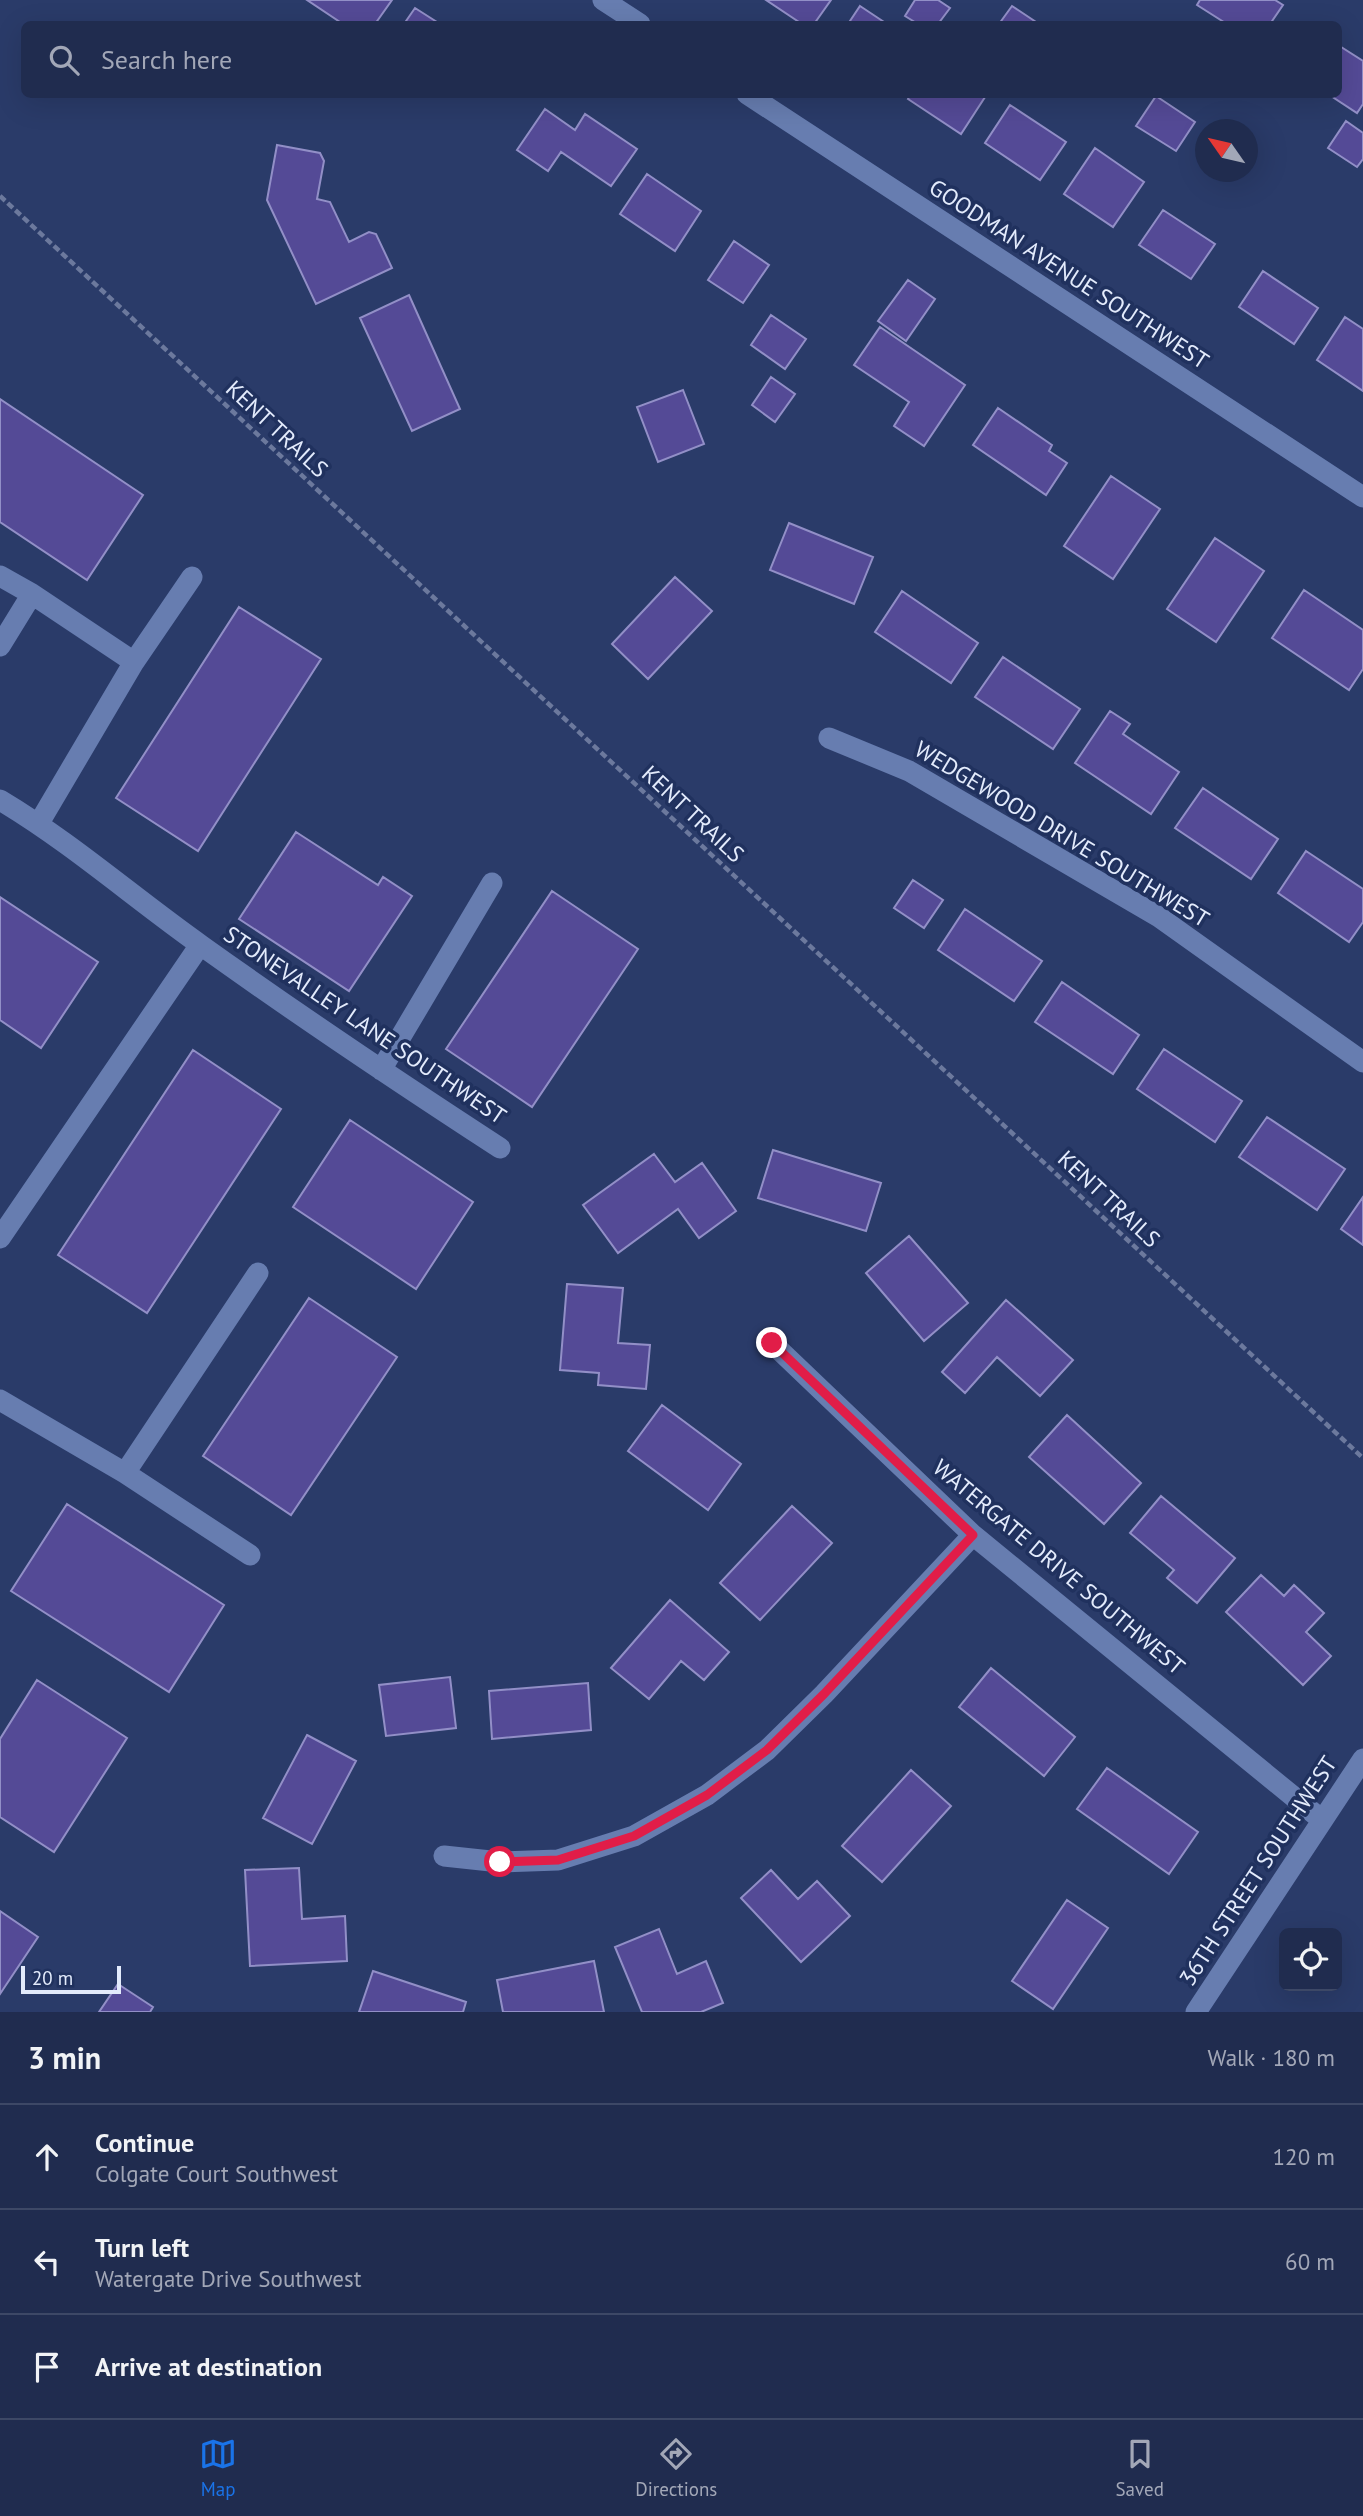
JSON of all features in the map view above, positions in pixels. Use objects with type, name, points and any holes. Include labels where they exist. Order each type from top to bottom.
[{"type":"street","points":[[603,0],[635,21]]},
{"type":"street","name":"GOODMAN AVENUE SOUTHWEST","points":[[753,98],[1363,497]]},
{"type":"street","points":[[0,576],[32,594],[134,662]]},
{"type":"street","points":[[0,800],[38,823],[134,662],[192,577]]},
{"type":"street","points":[[0,646],[32,594]]},
{"type":"street","name":"WEDGEWOOD DRIVE SOUTHWEST","points":[[829,737],[909,771],[1159,917],[1363,1062]]},
{"type":"street","name":"STONEVALLEY LANE SOUTHWEST","points":[[38,823],[200,945],[500,1148]]},
{"type":"street","points":[[381,1070],[492,883]]},
{"type":"street","points":[[0,1238],[200,945]]},
{"type":"street","points":[[125,1473],[258,1273]]},
{"type":"street","name":"WATERGATE DRIVE SOUTHWEST","points":[[772,1343],[973,1535],[1322,1820]]},
{"type":"street","points":[[0,1400],[125,1473],[250,1555]]},
{"type":"street","points":[[444,1856],[500,1862],[558,1860],[634,1836],[707,1795],[767,1750],[824,1694],[973,1535]]},
{"type":"street","name":"36TH STREET SOUTHWEST","points":[[1196,2012],[1363,1759]]},
{"type":"path","name":"KENT TRAILS","points":[[0,196],[1363,1458]]},
{"type":"building","points":[[307,0],[392,0],[377,21],[338,21]]},
{"type":"building","points":[[766,0],[831,0],[816,21],[798,21]]},
{"type":"building","points":[[915,0],[938,0],[950,8],[940,21],[913,21],[905,16]]},
{"type":"building","points":[[1200,0],[1275,0],[1283,5],[1272,21],[1222,21],[1197,5]]},
{"type":"building","points":[[860,6],[882,21],[850,21]]},
{"type":"building","points":[[1012,6],[1034,21],[1001,21]]},
{"type":"building","points":[[415,8],[435,21],[406,21]]},
{"type":"building","points":[[1342,48],[1363,61],[1363,104],[1357,113],[1334,98],[1342,98]]},
{"type":"building","points":[[909,98],[984,98],[961,134]]},
{"type":"building","points":[[1155,98],[1159,98],[1195,122],[1176,151],[1136,126]]},
{"type":"building","points":[[1010,105],[1066,142],[1040,180],[985,143]]},
{"type":"building","points":[[545,109],[575,130],[585,114],[637,149],[611,186],[561,152],[548,171],[517,150]]},
{"type":"building","points":[[1346,121],[1363,133],[1363,159],[1357,167],[1328,148]]},
{"type":"building","points":[[277,145],[320,153],[324,161],[317,199],[330,202],[349,242],[369,232],[376,234],[392,268],[316,304],[267,200]]},
{"type":"building","points":[[1095,148],[1144,182],[1113,227],[1064,194]]},
{"type":"building","points":[[647,174],[701,211],[675,251],[620,214]]},
{"type":"building","points":[[1163,210],[1215,244],[1191,279],[1139,245]]},
{"type":"building","points":[[734,241],[769,265],[743,303],[708,280]]},
{"type":"building","points":[[1263,271],[1318,308],[1294,344],[1239,307]]},
{"type":"building","points":[[908,280],[935,299],[906,341],[878,321]]},
{"type":"building","points":[[409,295],[460,409],[412,431],[360,318]]},
{"type":"building","points":[[771,315],[806,339],[785,369],[751,345]]},
{"type":"building","points":[[1345,317],[1363,329],[1363,391],[1317,360]]},
{"type":"building","points":[[880,327],[965,385],[924,446],[894,426],[909,402],[854,365]]},
{"type":"building","points":[[771,377],[795,394],[775,422],[752,405]]},
{"type":"building","points":[[683,390],[704,444],[658,462],[637,407]]},
{"type":"building","points":[[0,399],[143,495],[87,580],[0,522]]},
{"type":"building","points":[[998,408],[1052,445],[1049,451],[1067,463],[1046,495],[973,445]]},
{"type":"building","points":[[1111,476],[1160,509],[1113,579],[1064,546]]},
{"type":"building","points":[[789,523],[873,557],[854,604],[770,570]]},
{"type":"building","points":[[1215,538],[1264,571],[1216,642],[1167,609]]},
{"type":"building","points":[[675,577],[712,611],[648,679],[612,644]]},
{"type":"building","points":[[1304,590],[1363,630],[1363,669],[1349,690],[1272,638]]},
{"type":"building","points":[[902,591],[978,643],[951,683],[875,632]]},
{"type":"building","points":[[239,607],[321,659],[198,851],[116,798]]},
{"type":"building","points":[[1003,657],[1080,709],[1053,749],[975,697]]},
{"type":"building","points":[[1110,711],[1130,724],[1123,734],[1179,772],[1151,814],[1075,763]]},
{"type":"building","points":[[1203,788],[1278,839],[1251,879],[1175,828]]},
{"type":"building","points":[[296,832],[378,885],[383,877],[412,896],[349,991],[239,919]]},
{"type":"building","points":[[1306,851],[1363,889],[1363,922],[1349,942],[1278,893]]},
{"type":"building","points":[[913,880],[943,900],[924,928],[894,908]]},
{"type":"building","points":[[552,891],[638,949],[532,1107],[446,1049]]},
{"type":"building","points":[[0,897],[98,962],[41,1048],[0,1020]]},
{"type":"building","points":[[965,909],[1042,961],[1014,1001],[938,950]]},
{"type":"building","points":[[1062,982],[1139,1035],[1113,1074],[1035,1022]]},
{"type":"building","points":[[1164,1049],[1242,1101],[1215,1142],[1137,1089]]},
{"type":"building","points":[[193,1050],[281,1109],[147,1313],[58,1255]]},
{"type":"building","points":[[1267,1117],[1345,1169],[1317,1210],[1239,1157]]},
{"type":"building","points":[[350,1120],[473,1202],[416,1289],[293,1207]]},
{"type":"building","points":[[773,1150],[881,1183],[866,1231],[758,1198]]},
{"type":"building","points":[[654,1154],[675,1182],[702,1163],[736,1211],[699,1238],[678,1209],[618,1253],[583,1205]]},
{"type":"building","points":[[1363,1197],[1363,1245],[1341,1229]]},
{"type":"building","points":[[909,1236],[968,1303],[924,1341],[866,1273]]},
{"type":"building","points":[[567,1284],[623,1288],[618,1343],[650,1345],[646,1389],[598,1385],[599,1373],[560,1370]]},
{"type":"building","points":[[309,1298],[397,1357],[291,1515],[203,1456]]},
{"type":"building","points":[[1006,1300],[1073,1360],[1040,1396],[997,1357],[965,1393],[942,1372]]},
{"type":"building","points":[[662,1405],[741,1464],[708,1510],[628,1451]]},
{"type":"building","points":[[1067,1415],[1141,1483],[1104,1524],[1029,1457]]},
{"type":"building","points":[[1161,1496],[1235,1558],[1197,1603],[1167,1578],[1174,1570],[1130,1533]]},
{"type":"building","points":[[67,1504],[224,1605],[169,1692],[11,1591]]},
{"type":"building","points":[[792,1506],[832,1543],[760,1620],[720,1583]]},
{"type":"building","points":[[1261,1575],[1284,1596],[1294,1585],[1324,1613],[1306,1632],[1331,1656],[1303,1685],[1226,1612]]},
{"type":"building","points":[[670,1600],[729,1652],[704,1680],[681,1661],[649,1699],[611,1668]]},
{"type":"building","points":[[991,1668],[1075,1737],[1044,1776],[959,1707]]},
{"type":"building","points":[[450,1677],[456,1728],[386,1736],[379,1685]]},
{"type":"building","points":[[37,1680],[127,1738],[54,1852],[0,1817],[0,1739]]},
{"type":"building","points":[[588,1683],[591,1730],[492,1739],[489,1691]]},
{"type":"building","points":[[307,1735],[356,1761],[312,1844],[263,1818]]},
{"type":"building","points":[[1107,1768],[1198,1832],[1169,1874],[1077,1809]]},
{"type":"building","points":[[911,1770],[951,1806],[882,1882],[842,1846]]},
{"type":"building","points":[[299,1868],[302,1919],[345,1916],[347,1961],[250,1966],[245,1870]]},
{"type":"building","points":[[771,1870],[798,1899],[817,1881],[850,1916],[801,1962],[741,1898]]},
{"type":"building","points":[[1067,1900],[1108,1928],[1053,2009],[1012,1981]]},
{"type":"building","points":[[0,1911],[38,1937],[0,1994]]},
{"type":"building","points":[[659,1929],[677,1974],[706,1961],[723,2003],[701,2012],[642,2012],[615,1947]]},
{"type":"building","points":[[594,1961],[604,2012],[503,2012],[497,1980]]},
{"type":"building","points":[[373,1971],[466,2002],[463,2012],[359,2012]]},
{"type":"building","points":[[118,1984],[153,2007],[150,2012],[99,2012]]},
{"type":"route","points":[[500,1862],[558,1860],[634,1836],[707,1795],[767,1750],[824,1694],[973,1535],[772,1343]]}]
